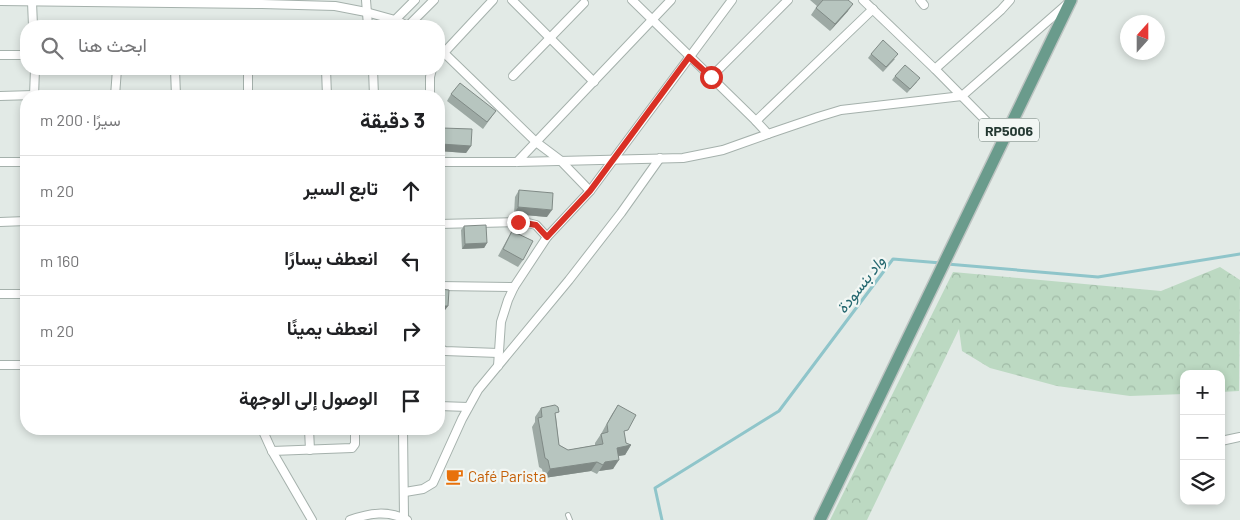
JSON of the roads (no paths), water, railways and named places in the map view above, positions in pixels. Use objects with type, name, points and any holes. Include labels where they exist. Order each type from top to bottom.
[{"type":"main road","name":"RP5006","points":[[820,520],[1070,1]]},
{"type":"street","points":[[366,0],[367,20]]},
{"type":"street","points":[[0,1],[101,1],[335,6],[395,20],[415,0]]},
{"type":"street","points":[[414,20],[434,0]]},
{"type":"street","points":[[445,49],[493,0]]},
{"type":"street","points":[[512,0],[594,82]]},
{"type":"street","points":[[632,0],[768,134]]},
{"type":"street","points":[[517,162],[671,0]]},
{"type":"street","points":[[498,366],[503,316],[514,287],[547,237],[590,191],[732,0]]},
{"type":"street","points":[[711,77],[788,0]]},
{"type":"street","points":[[863,0],[935,69],[1004,140]]},
{"type":"street","points":[[935,69],[1010,0]]},
{"type":"street","points":[[445,162],[683,158],[706,154],[841,110],[962,96],[1070,1]]},
{"type":"street","points":[[32,2],[33,20]]},
{"type":"street","points":[[513,76],[584,3]]},
{"type":"street","points":[[756,121],[872,9]]},
{"type":"street","points":[[0,55],[20,55]]},
{"type":"street","points":[[445,57],[536,142],[560,160],[590,191]]},
{"type":"street","points":[[34,90],[35,75]]},
{"type":"street","points":[[115,90],[117,75]]},
{"type":"street","points":[[175,75],[176,90]]},
{"type":"street","points":[[248,75],[248,90]]},
{"type":"street","points":[[326,75],[327,90]]},
{"type":"street","points":[[373,75],[374,90]]},
{"type":"street","points":[[430,75],[430,90]]},
{"type":"street","points":[[0,96],[20,96]]},
{"type":"street","points":[[405,492],[418,491],[433,482],[478,390],[604,236],[660,158]]},
{"type":"street","points":[[0,162],[20,162]]},
{"type":"street","points":[[0,222],[20,221]]},
{"type":"street","points":[[445,224],[524,222],[539,227],[547,237]]},
{"type":"street","points":[[445,286],[514,287]]},
{"type":"street","points":[[0,294],[20,294]]},
{"type":"street","points":[[445,351],[498,353]]},
{"type":"street","points":[[0,365],[20,365]]},
{"type":"street","points":[[445,406],[468,408]]},
{"type":"street","points":[[265,435],[312,520]]},
{"type":"street","points":[[310,435],[310,450]]},
{"type":"street","points":[[272,451],[353,447],[355,435]]},
{"type":"street","points":[[350,520],[382,513],[406,519],[403,435]]},
{"type":"street","points":[[1225,440],[1240,437]]},
{"type":"waterway","name":"واد بنسودة","points":[[947,264],[1098,277],[1240,254]]},
{"type":"waterway","name":"واد بنسودة","points":[[662,520],[655,488],[779,411],[893,259],[941,263]]},
{"type":"place","name":"Café Parista","points":[[454,476]]}]
